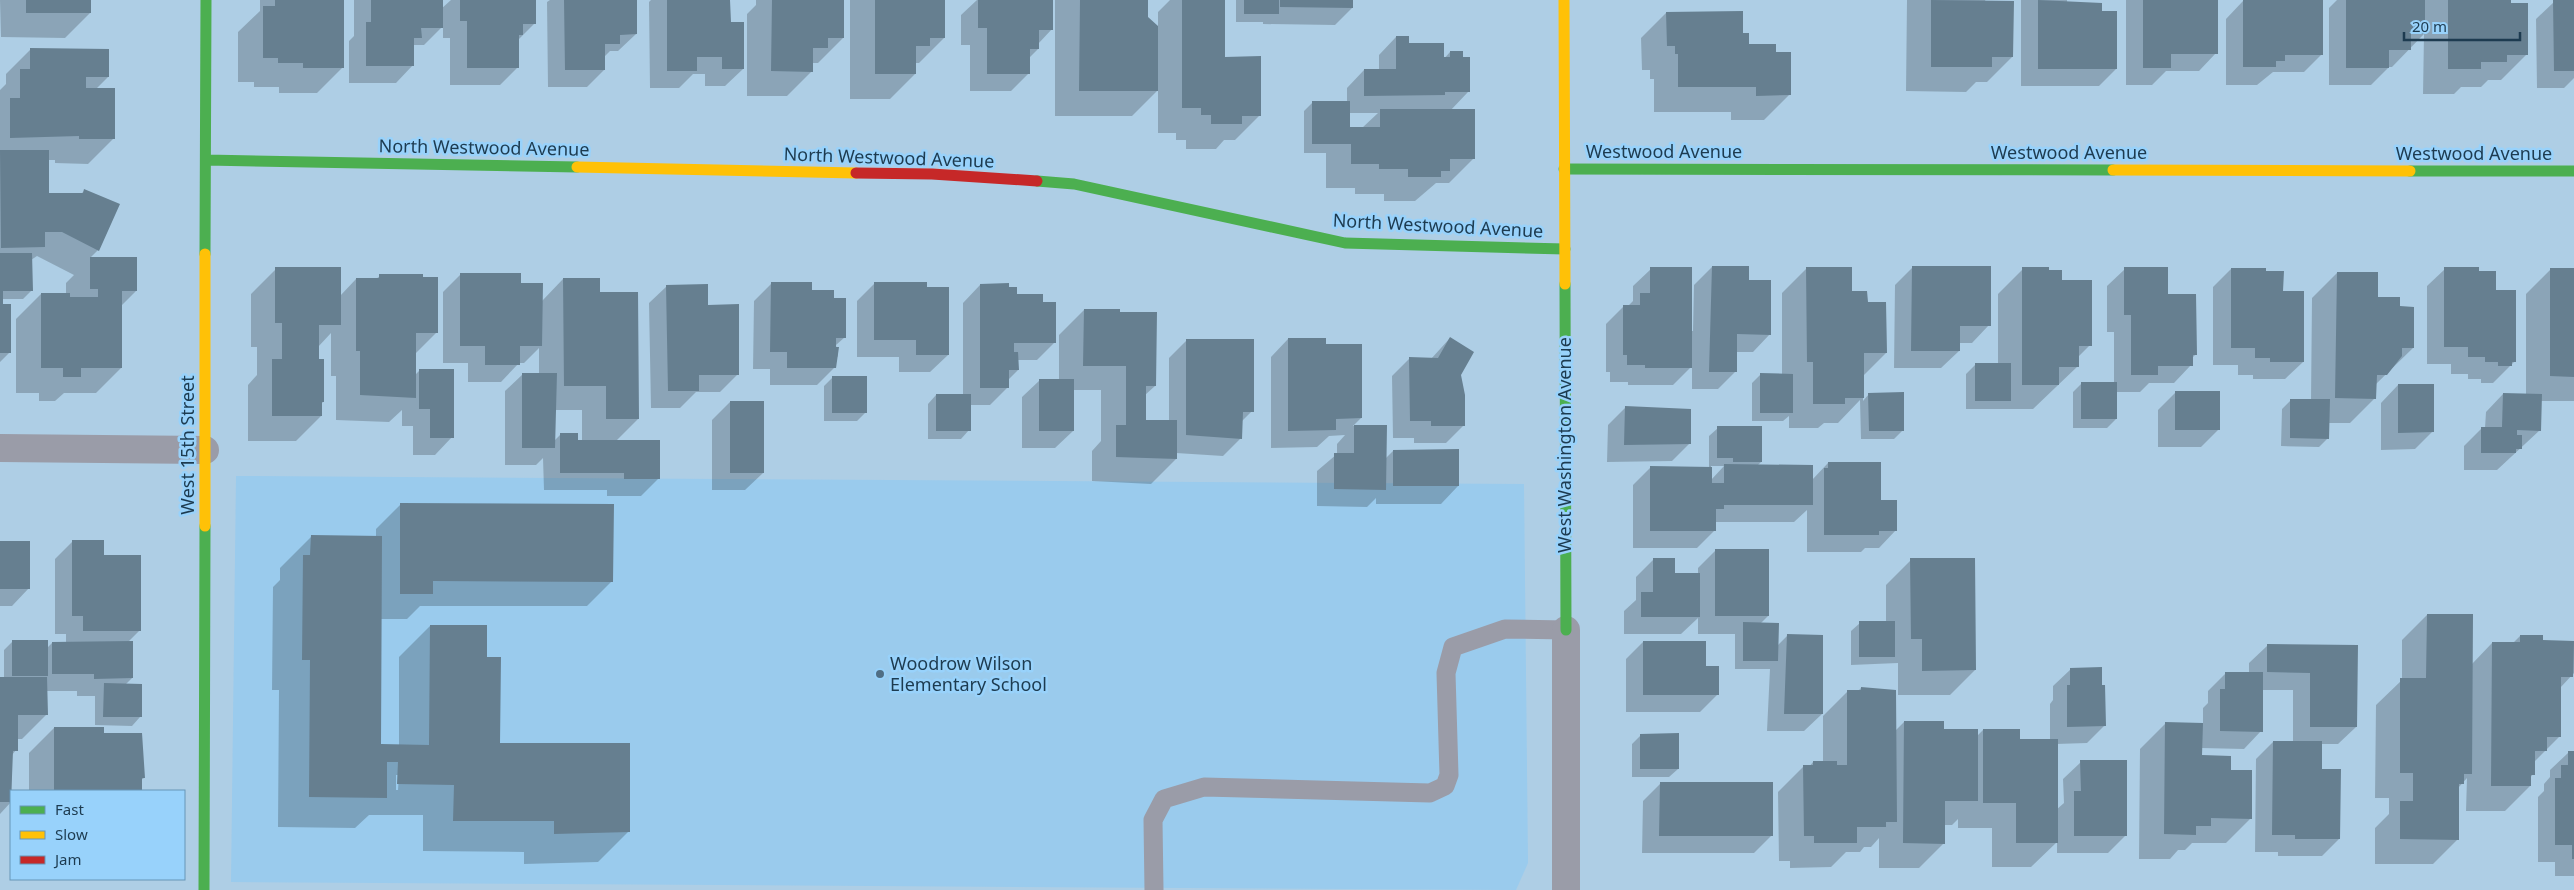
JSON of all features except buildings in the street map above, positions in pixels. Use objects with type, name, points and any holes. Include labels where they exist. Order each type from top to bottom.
[{"type":"street","name":"West 15th Street","points":[[204,890],[206,0]]},
{"type":"street","name":"West Washington Avenue","points":[[1564,0],[1566,890]]},
{"type":"street","name":"North Westwood Avenue","points":[[206,160],[932,174],[1055,182],[1074,184],[1345,243],[1565,249]]},
{"type":"street","name":"Westwood Avenue","points":[[1564,169],[2574,171]]},
{"type":"street","points":[[0,448],[205,450]]},
{"type":"lane","points":[[1154,890],[1153,820],[1164,799],[1204,787],[1430,793],[1445,786],[1449,775],[1446,673],[1453,647],[1505,629],[1566,630]]},
{"type":"shaded area","name":"Woodrow Wilson Elementary School","points":[[236,476],[1524,484],[1528,863],[1516,890],[231,882]]},
{"type":"traffic: fast","points":[[205,254],[206,0]]},
{"type":"traffic: fast","points":[[206,160],[577,167]]},
{"type":"traffic: fast","points":[[1564,169],[2113,170]]},
{"type":"traffic: fast","points":[[2410,171],[2574,171]]},
{"type":"traffic: fast","points":[[1037,181],[1074,184],[1345,243],[1565,249]]},
{"type":"traffic: fast","points":[[1565,284],[1566,630]]},
{"type":"traffic: fast","points":[[204,890],[205,526]]},
{"type":"traffic: slow","points":[[1564,0],[1565,284]]},
{"type":"traffic: slow","points":[[577,167],[856,173]]},
{"type":"traffic: slow","points":[[2113,170],[2410,171]]},
{"type":"traffic: slow","points":[[205,254],[205,526]]},
{"type":"traffic: jam","points":[[856,173],[932,174],[1037,181]]},
{"type":"place","name":"Woodrow Wilson Elementary School","points":[[880,674]]}]
